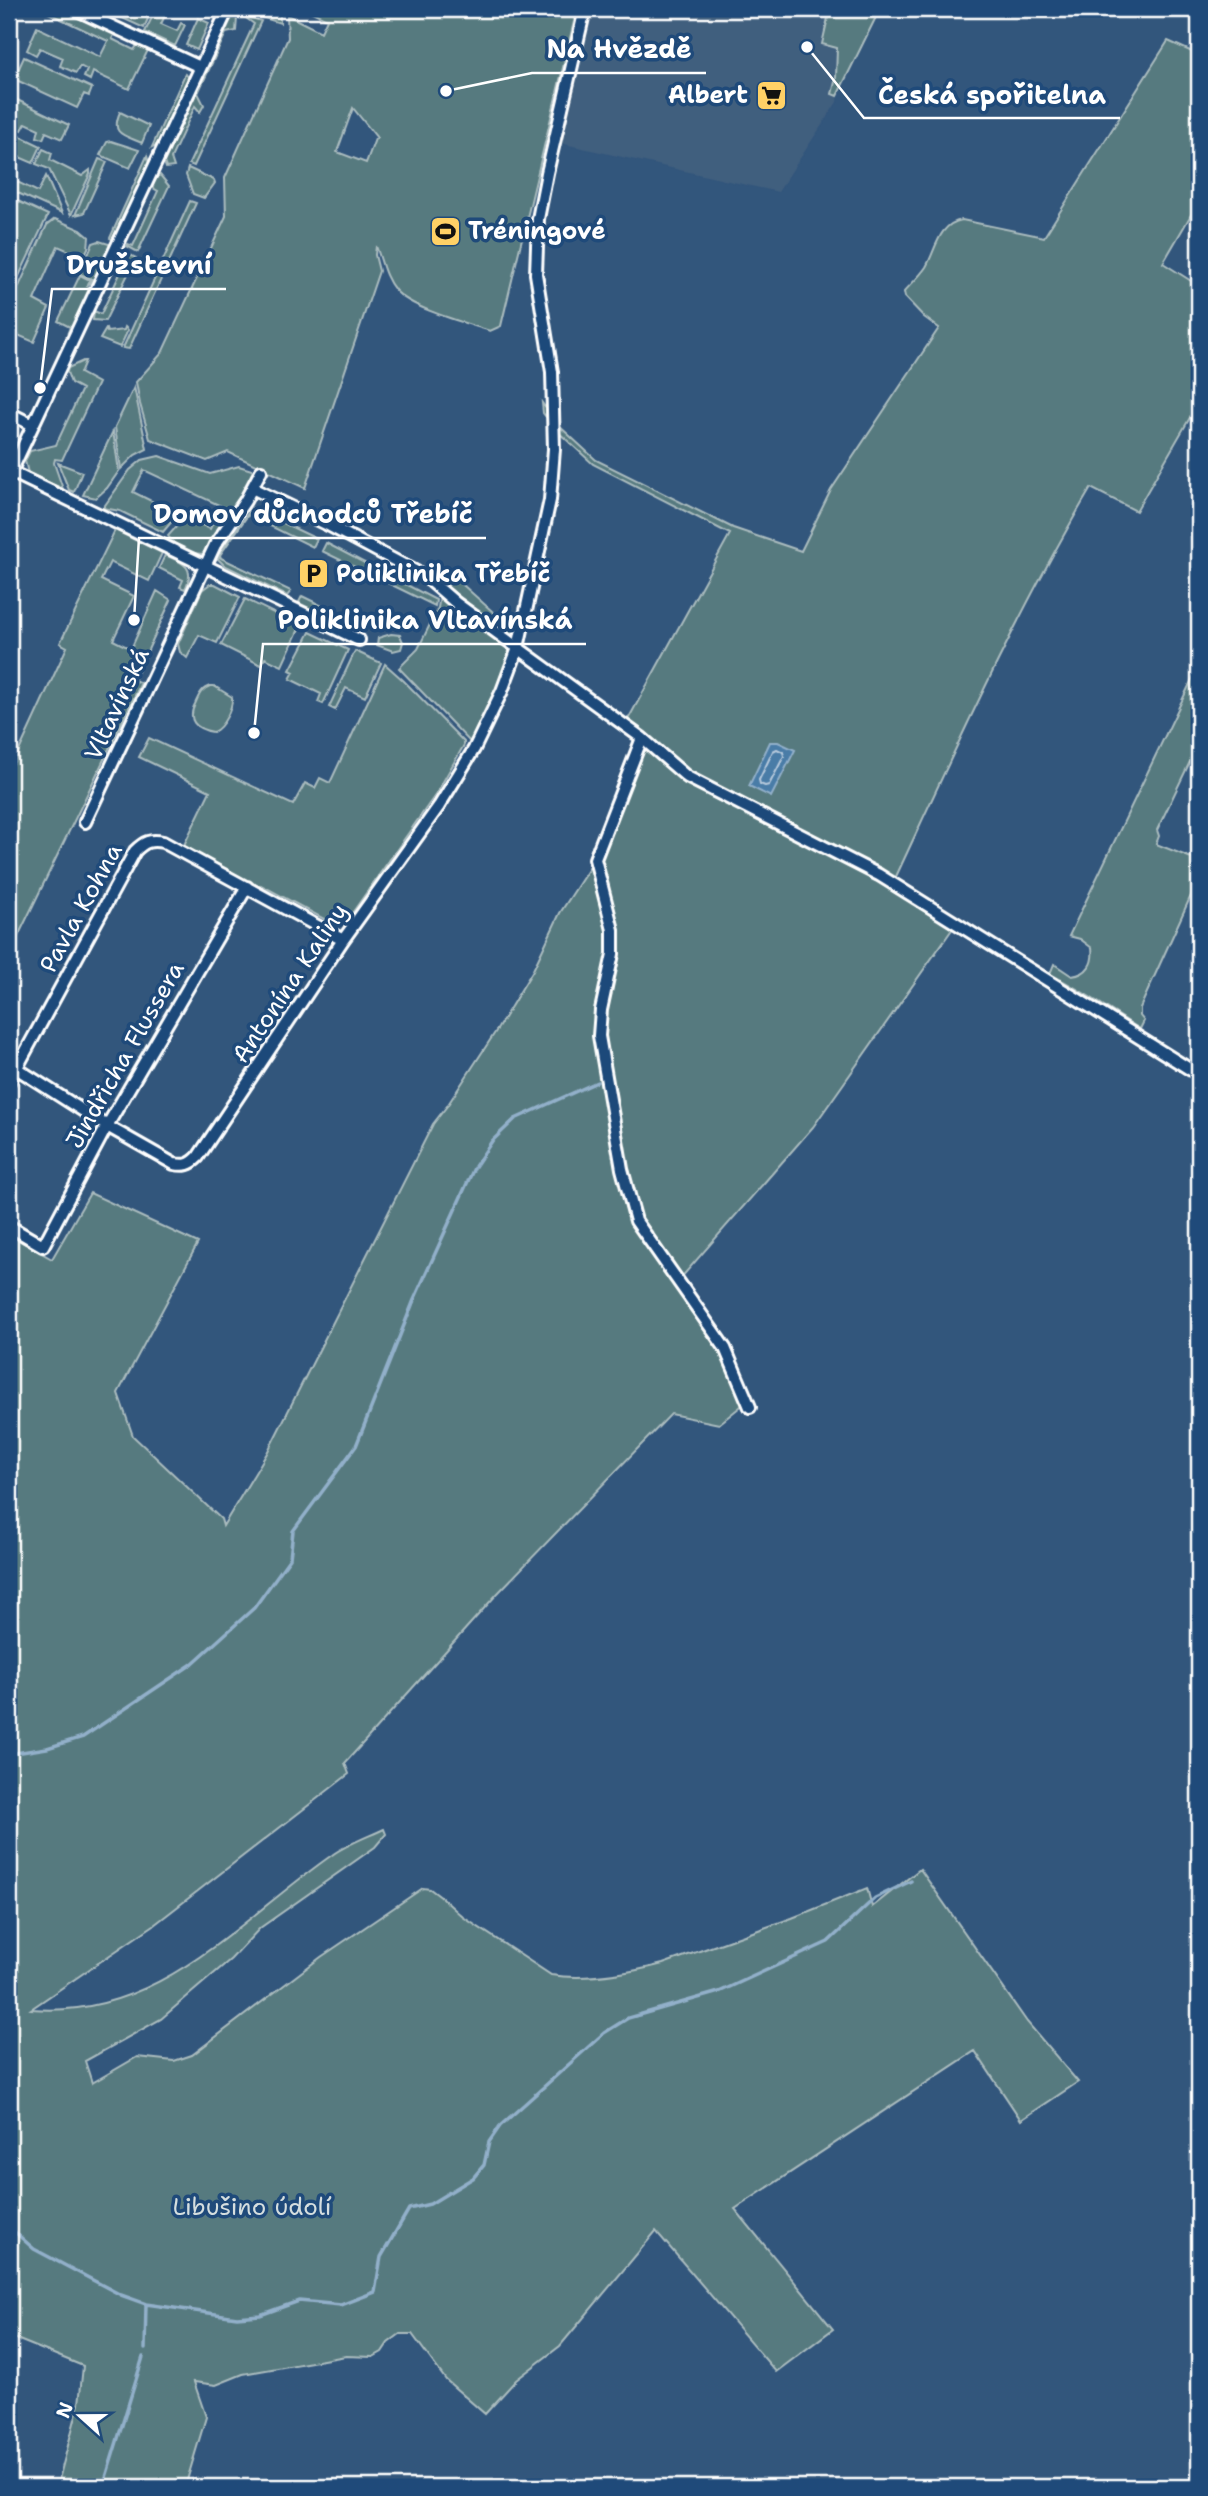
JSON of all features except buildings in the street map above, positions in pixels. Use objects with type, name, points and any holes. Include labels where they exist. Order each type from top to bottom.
[{"type":"street","points":[[75,9],[200,67]]},
{"type":"street","points":[[228,9],[10,472],[359,640]]},
{"type":"street","name":"Antonína Kaliny","points":[[16,1068],[107,1126],[174,1164],[191,1164],[343,940],[439,806],[474,749],[502,691],[518,648],[550,500],[554,449],[552,372],[536,274],[538,219],[585,9]]},
{"type":"street","points":[[9,413],[33,425]]},
{"type":"street","name":"Vltavínská","points":[[85,822],[215,545],[261,471]]},
{"type":"street","points":[[252,488],[409,567],[642,738],[687,777],[879,875],[1199,1075]]},
{"type":"street","points":[[642,738],[595,859],[613,930],[613,954],[601,1010],[599,1036],[622,1169],[636,1221],[725,1348],[750,1408]]},
{"type":"street","name":"Pavla Kohna","points":[[9,1082],[135,851],[144,842],[163,842],[343,940]]},
{"type":"street","name":"Jindřicha Flussera","points":[[9,1226],[47,1249],[107,1126],[247,887]]},
{"type":"shaded area","points":[[592,9],[847,9],[837,102],[778,192],[560,143]]},
{"type":"green space","points":[[40,9],[64,9],[115,33],[112,39],[134,50],[138,44],[149,48],[129,89],[93,72],[90,80],[84,77],[87,70],[80,66],[76,73],[60,66],[63,58],[40,48],[36,55],[27,50],[37,27],[100,57],[108,41]]},
{"type":"green space","points":[[124,9],[152,9],[144,28],[120,17]]},
{"type":"green space","points":[[156,9],[168,9],[161,24],[177,31],[181,23],[185,25],[175,46],[145,32]]},
{"type":"green space","points":[[236,9],[272,9],[280,12],[280,23]]},
{"type":"green space","points":[[306,9],[577,9],[501,326],[490,331],[440,315],[403,297],[388,280],[376,246],[379,271],[305,488],[228,452],[207,461],[150,439],[136,382],[162,353],[226,216],[225,178],[288,38],[287,15],[321,32],[327,19]],"holes":[[[353,108],[377,138],[366,163],[337,152]]]},
{"type":"green space","points":[[830,9],[880,9],[837,96],[832,94],[836,78],[837,48],[822,44]]},
{"type":"green space","points":[[242,15],[261,21],[194,166],[189,164],[254,24]]},
{"type":"green space","points":[[198,18],[209,23],[197,50],[186,45]]},
{"type":"green space","points":[[229,18],[237,18],[236,31],[226,33],[198,93],[204,105],[200,112],[195,106],[171,158],[174,167],[166,168],[163,159]]},
{"type":"green space","name":"Libušino údolí","points":[[1168,41],[1199,55],[1199,201],[1163,263],[1199,286],[1199,402],[1136,511],[1091,488],[1012,633],[893,883],[953,928],[813,1127],[679,1280],[725,1348],[745,1403],[719,1424],[671,1414],[497,1594],[345,1763],[349,1774],[154,1925],[31,2009],[76,2008],[118,1999],[157,1983],[194,1961],[332,1855],[384,1829],[386,1834],[375,1847],[260,1928],[231,1959],[161,2019],[85,2061],[92,2083],[137,2057],[174,2061],[192,2055],[321,1957],[423,1888],[430,1889],[463,1917],[551,1975],[593,1977],[663,1964],[867,1888],[872,1907],[920,1869],[1027,2022],[1078,2082],[1021,2120],[975,2051],[735,2209],[833,2329],[776,2372],[656,2231],[560,2346],[516,2380],[485,2414],[446,2380],[412,2334],[400,2334],[373,2357],[346,2356],[243,2374],[216,2385],[194,2382],[206,2417],[185,2487],[57,2487],[79,2404],[83,2366],[9,2336],[9,1235],[52,1259],[90,1193],[198,1243],[118,1393],[133,1436],[221,1519],[223,1526],[267,1453],[433,1124],[498,1028],[533,970],[560,913],[595,859],[642,738],[625,725],[730,534],[593,464],[556,430],[543,413],[542,403],[557,424],[596,460],[733,528],[801,551],[831,490],[939,328],[924,317],[905,297],[904,292],[926,267],[943,232],[954,222],[962,220],[1044,237]]},
{"type":"green space","points":[[24,57],[92,88],[89,96],[84,94],[77,108],[14,79]]},
{"type":"green space","points":[[185,74],[189,77],[159,144],[152,147]]},
{"type":"green space","points":[[9,96],[69,125],[62,139],[46,132],[43,139],[37,137],[39,129],[26,123],[22,130],[16,128],[19,120],[9,116]]},
{"type":"green space","points":[[120,112],[149,126],[142,143],[120,133],[117,120]]},
{"type":"green space","points":[[18,135],[41,146],[33,163],[10,153]]},
{"type":"green space","points":[[107,142],[139,150],[130,168],[100,155]]},
{"type":"green space","points":[[43,149],[52,153],[50,160],[82,176],[90,170],[71,215],[49,169],[36,164]]},
{"type":"green space","points":[[147,156],[149,163],[114,240],[110,238]]},
{"type":"green space","points":[[99,159],[107,162],[84,213],[75,215]]},
{"type":"green space","points":[[188,168],[214,180],[215,183],[204,198],[193,194],[186,175]]},
{"type":"green space","points":[[160,175],[169,186],[138,252],[127,246],[133,246],[158,191],[151,187]]},
{"type":"green space","points":[[46,176],[62,213],[9,189],[9,178],[38,192]]},
{"type":"green space","points":[[9,197],[48,215],[9,297]]},
{"type":"green space","points":[[190,201],[196,203],[129,349],[123,348]]},
{"type":"green space","points":[[55,219],[81,230],[89,237],[88,248],[79,266],[71,262],[74,253],[58,246],[34,300],[49,308],[34,342],[18,335],[9,354],[9,308],[47,225]]},
{"type":"green space","points":[[99,241],[109,244],[111,248],[94,286],[90,284],[92,279],[80,274],[93,243]]},
{"type":"green space","points":[[124,252],[136,258],[105,321],[93,320],[94,311],[101,314],[127,259],[122,256]]},
{"type":"green space","points":[[80,275],[90,280],[87,286],[92,289],[71,331],[68,332],[70,327],[58,321]]},
{"type":"green space","points":[[125,327],[128,330],[120,347],[100,339],[106,329],[107,332],[124,330]]},
{"type":"green space","points":[[83,361],[80,373],[98,383],[62,460],[55,459],[63,489],[28,473],[25,461],[30,451],[56,445],[82,389],[71,383],[68,368]]},
{"type":"green space","points":[[134,387],[147,449],[135,455],[121,469],[115,427]]},
{"type":"green space","points":[[113,431],[119,471],[96,498],[83,495]]},
{"type":"green space","points":[[159,456],[210,474],[239,466],[255,471],[203,554],[183,549],[168,536],[185,517],[210,529],[221,506],[144,470],[133,492],[178,514],[163,532],[120,511],[103,508],[130,470],[142,460]]},
{"type":"green space","points":[[58,463],[82,472],[74,492],[69,490]]},
{"type":"green space","points":[[252,508],[317,539],[313,547],[248,515],[220,555],[221,558],[291,591],[287,596],[224,565],[218,559],[223,548]]},
{"type":"green space","points":[[115,530],[162,553],[149,581],[110,562],[101,580],[134,596],[113,640],[131,649],[157,591],[171,600],[134,680],[141,683],[9,955],[9,763],[13,764],[67,647],[60,643]]},
{"type":"green space","points":[[326,543],[436,600],[435,606],[322,551]]},
{"type":"green space","points":[[165,555],[178,561],[189,571],[185,589],[180,587],[183,580],[159,568]]},
{"type":"green space","points":[[454,577],[502,620],[515,627],[516,631],[504,631],[447,587]]},
{"type":"green space","points":[[210,584],[240,597],[217,643],[199,635],[187,658],[180,652],[178,644],[202,590]]},
{"type":"green space","points":[[302,596],[347,618],[346,624],[341,625],[303,607],[299,602]]},
{"type":"green space","points":[[440,596],[509,650],[499,684],[471,743],[399,668],[418,649],[438,608]]},
{"type":"green space","points":[[245,599],[298,625],[299,629],[282,666],[265,658],[261,665],[221,645]]},
{"type":"green space","points":[[310,632],[348,650],[323,704],[318,702],[321,694],[290,679],[294,672],[290,670]]},
{"type":"green space","points":[[391,634],[400,635],[403,642],[401,649],[393,651],[377,645],[378,638]]},
{"type":"green space","points":[[355,651],[381,663],[365,697],[346,688],[335,710],[329,707]]},
{"type":"green space","points":[[385,664],[464,745],[436,794],[345,923],[337,926],[183,847],[210,791],[139,757],[149,738],[293,805],[305,783],[315,788],[320,778],[330,783]]},
{"type":"green space","points":[[1199,665],[1199,743],[1157,830],[1159,836],[1156,844],[1199,861],[1199,878],[1140,1008],[1140,1016],[1144,1021],[1140,1029],[1050,974],[1054,964],[1072,976],[1082,973],[1091,963],[1092,948],[1080,939],[1069,936]]},
{"type":"green space","points":[[210,686],[232,697],[227,717],[213,732],[201,729],[192,719],[201,693]]},
{"type":"water","points":[[770,742],[778,742],[795,750],[771,797],[749,786]]},
{"type":"waterway","points":[[9,1754],[47,1748],[83,1737],[192,1664],[254,1608],[290,1558],[293,1531],[356,1446],[414,1300],[474,1168],[492,1141],[515,1119],[597,1082]]},
{"type":"waterway","points":[[9,2227],[34,2249],[121,2295],[146,2304],[237,2317],[260,2315],[299,2301],[341,2305],[375,2292],[381,2257],[409,2209],[430,2204],[473,2178],[484,2165],[489,2142],[500,2126],[604,2033],[628,2018],[719,1992],[828,1942],[875,1898],[911,1881]]},
{"type":"waterway","points":[[145,2349],[146,2304]]},
{"type":"waterway","points":[[103,2487],[143,2357]]},
{"type":"place","name":"Česká spořitelna","points":[[807,47]]},
{"type":"place","name":"Na Hvězdě","points":[[446,91]]},
{"type":"place","name":"Albert","points":[[771,95]]},
{"type":"place","name":"Tréningové","points":[[445,231]]},
{"type":"place","name":"Družstevní","points":[[40,388]]},
{"type":"place","name":"Poliklinika Třebíč","points":[[313,574]]},
{"type":"place","name":"Domov důchodců Třebíč","points":[[134,620]]},
{"type":"place","name":"Poliklinika Vltavínská","points":[[254,733]]}]
